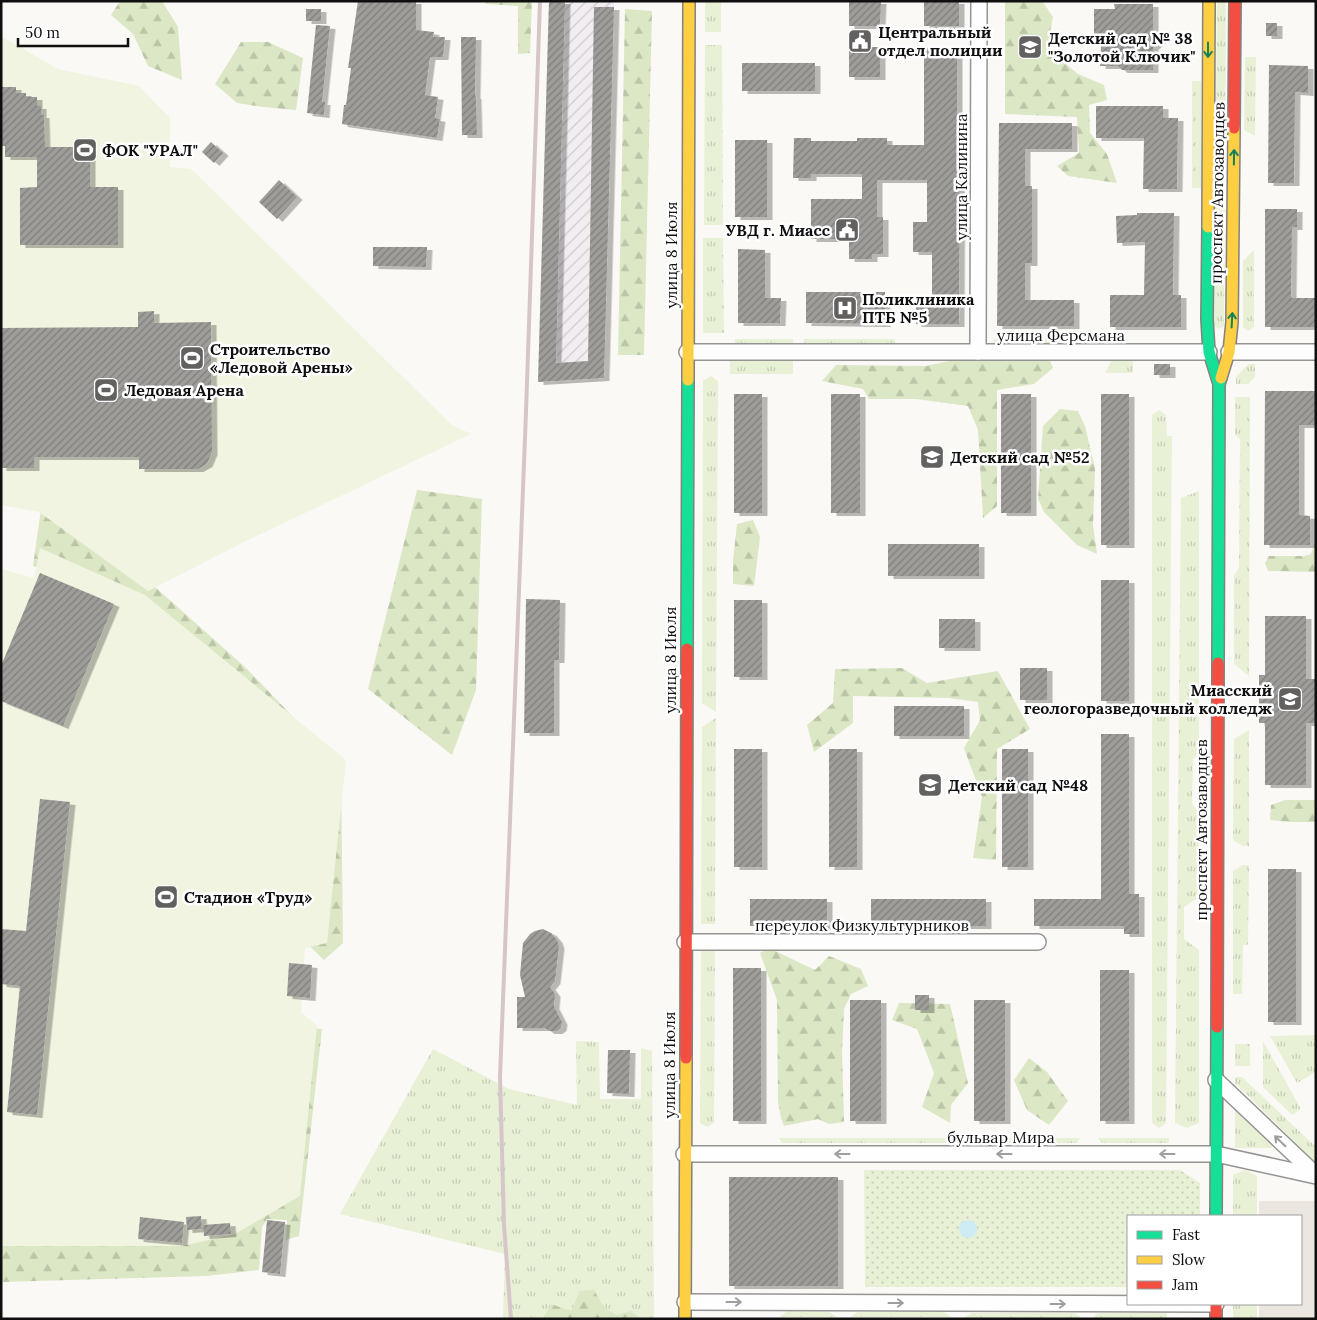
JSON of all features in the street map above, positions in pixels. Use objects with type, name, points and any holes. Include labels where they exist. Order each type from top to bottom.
[{"type":"main road","name":"улица 8 Июля","points":[[684,1319],[689,1]]},
{"type":"main road","name":"проспект Автозаводцев","points":[[1209,1],[1207,318],[1209,352],[1219,384]]},
{"type":"main road","name":"проспект Автозаводцев","points":[[1216,1215],[1219,384],[1229,352],[1232,322],[1235,1]]},
{"type":"main road","name":"улица Ферсмана","points":[[1209,352],[1229,352]]},
{"type":"street","name":"улица Калинина","points":[[978,352],[979,1]]},
{"type":"street","name":"улица Ферсмана","points":[[687,352],[1209,352]]},
{"type":"street","name":"улица Ферсмана","points":[[1229,352],[1316,352]]},
{"type":"street","name":"переулок Физкультурников","points":[[685,942],[1038,942]]},
{"type":"street","name":"бульвар Мира","points":[[1216,1080],[1316,1176]]},
{"type":"street","name":"бульвар Мира","points":[[684,1154],[1216,1154],[1316,1176]]},
{"type":"street","points":[[685,1302],[1217,1309]]},
{"type":"shaded area","points":[[549,1],[614,1],[604,378],[538,382]]},
{"type":"shaded area","points":[[1259,1201],[1316,1201],[1316,1319],[1259,1319],[1259,1305],[1302,1305],[1302,1215],[1259,1215]]},
{"type":"green space","points":[[120,1],[162,1],[178,27],[182,80],[148,66],[133,34],[111,15]]},
{"type":"green space","points":[[485,1],[532,1],[530,53],[518,54],[518,6],[486,4]]},
{"type":"green space","points":[[705,1],[721,1],[721,32],[705,32]]},
{"type":"green space","points":[[1005,1],[1042,1],[1053,17],[1047,48],[1078,74],[1104,85],[1107,100],[1089,105],[1090,133],[1107,154],[1117,183],[1068,176],[1057,166],[1079,153],[1077,117],[1005,114]]},
{"type":"green space","points":[[1217,1],[1226,1],[1224,326],[1219,329],[1214,326]]},
{"type":"green space","points":[[625,9],[652,11],[644,355],[618,355]]},
{"type":"green space","name":"Строительство «Ледовой Арены»","points":[[1,36],[58,69],[139,86],[170,118],[170,167],[191,169],[452,425],[471,434],[242,543],[148,591],[39,512],[1,505]]},
{"type":"green space","points":[[241,42],[268,42],[303,58],[296,110],[237,103],[215,84]]},
{"type":"green space","points":[[705,45],[722,45],[723,225],[704,225]]},
{"type":"green space","points":[[1245,57],[1256,57],[1255,136],[1244,130]]},
{"type":"green space","points":[[1192,81],[1201,81],[1201,188],[1192,188]]},
{"type":"green space","points":[[703,238],[723,238],[724,333],[703,333]]},
{"type":"green space","points":[[1254,250],[1254,327],[1248,331],[1243,327],[1243,261]]},
{"type":"green space","points":[[735,339],[793,339],[793,344],[735,344]]},
{"type":"green space","points":[[804,339],[895,339],[895,344],[804,344]]},
{"type":"green space","points":[[994,339],[1077,339],[1077,343],[994,344]]},
{"type":"green space","points":[[1045,348],[1053,368],[1034,384],[997,390],[997,506],[983,518],[978,430],[968,406],[916,399],[869,399],[863,389],[822,381],[836,365],[926,366],[968,357]]},
{"type":"green space","points":[[1113,358],[1133,358],[1133,373],[1105,373]]},
{"type":"green space","points":[[730,359],[793,359],[793,374],[730,374]]},
{"type":"green space","points":[[1249,364],[1255,364],[1255,377],[1248,384],[1236,384],[1236,377]]},
{"type":"green space","points":[[711,376],[718,381],[716,712],[702,703],[703,381]]},
{"type":"green space","points":[[1235,397],[1250,397],[1249,676],[1234,664],[1234,576],[1239,567],[1240,439],[1235,435]]},
{"type":"green space","points":[[1060,409],[1078,411],[1085,426],[1095,469],[1093,525],[1097,554],[1077,545],[1044,512],[1038,499],[1043,426]]},
{"type":"green space","points":[[1159,410],[1166,415],[1167,436],[1172,436],[1166,1123],[1159,1128],[1152,1123],[1152,415]]},
{"type":"green space","points":[[45,481],[135,569],[246,668],[341,767],[343,943],[324,960],[293,930],[112,594],[33,566]]},
{"type":"green space","points":[[417,490],[482,499],[476,690],[452,755],[368,689]]},
{"type":"green space","points":[[1199,491],[1199,753],[1193,759],[1192,804],[1199,813],[1199,897],[1184,907],[1184,939],[1199,950],[1199,1123],[1187,1128],[1175,1123],[1181,498]]},
{"type":"green space","points":[[753,520],[760,537],[754,586],[733,584],[733,561],[737,524]]},
{"type":"green space","points":[[1316,540],[1316,572],[1268,571],[1265,563],[1269,556],[1304,556],[1311,554]]},
{"type":"green space","name":"Стадион «Труд»","points":[[40,548],[145,595],[346,760],[327,943],[305,948],[304,964],[312,965],[310,998],[302,997],[301,1012],[317,1026],[300,1196],[235,1234],[183,1246],[1,1246],[1,569],[34,578]]},
{"type":"green space","points":[[902,668],[927,683],[998,671],[1030,729],[997,749],[996,860],[973,858],[982,797],[964,748],[980,720],[978,702],[948,698],[853,696],[853,723],[814,752],[807,725],[833,703],[835,669]]},
{"type":"green space","points":[[716,718],[715,924],[701,924],[702,727]]},
{"type":"green space","points":[[1249,730],[1249,846],[1243,846],[1233,840],[1234,739]]},
{"type":"green space","points":[[1285,800],[1316,800],[1316,822],[1270,820],[1271,805]]},
{"type":"green space","points":[[1243,865],[1249,865],[1248,945],[1243,945],[1242,994],[1233,994],[1233,871]]},
{"type":"green space","points":[[769,948],[815,970],[829,956],[861,969],[868,986],[851,994],[844,1009],[842,1052],[844,1122],[829,1124],[818,1119],[784,1126],[778,1101],[777,1000],[760,953]]},
{"type":"green space","points":[[701,951],[715,951],[714,1123],[707,1127],[700,1123]]},
{"type":"green space","points":[[899,1003],[950,1004],[968,1083],[951,1105],[950,1123],[922,1107],[934,1073],[917,1029],[892,1020]]},
{"type":"green space","points":[[282,1026],[322,1029],[299,1236],[286,1240],[287,1220],[267,1219],[262,1227],[259,1270],[207,1276],[1,1282],[1,1247],[10,1189]]},
{"type":"green space","points":[[1316,1035],[1316,1072],[1297,1083],[1270,1036]]},
{"type":"green space","points":[[576,1041],[599,1042],[600,1099],[641,1099],[641,1048],[652,1051],[654,1319],[503,1319],[505,1254],[340,1214],[433,1049],[509,1089],[577,1105]]},
{"type":"green space","points":[[1263,1041],[1301,1109],[1292,1115],[1263,1087]]},
{"type":"green space","points":[[1235,1044],[1250,1044],[1250,1066],[1235,1066]]},
{"type":"green space","points":[[1029,1058],[1047,1072],[1068,1101],[1049,1125],[1027,1110],[1014,1080]]},
{"type":"green space","points":[[1235,1077],[1242,1077],[1316,1147],[1316,1163],[1235,1083]]},
{"type":"green space","points":[[1235,1109],[1272,1143],[1272,1148],[1235,1148]]},
{"type":"green space","points":[[779,1138],[955,1138],[952,1143],[782,1143]]},
{"type":"green space","points":[[970,1138],[1080,1138],[1077,1143],[973,1143]]},
{"type":"green space","points":[[1098,1138],[1169,1138],[1169,1143],[1102,1143]]},
{"type":"green space","points":[[864,1170],[1180,1170],[1200,1183],[1200,1215],[1127,1215],[1127,1287],[865,1287]]},
{"type":"green space","points":[[1245,1170],[1257,1176],[1257,1215],[1233,1215],[1233,1175]]},
{"type":"green space","points":[[594,1290],[604,1308],[617,1315],[631,1311],[641,1319],[543,1319],[551,1304],[571,1311],[580,1291]]},
{"type":"green space","points":[[1233,1305],[1257,1305],[1257,1319],[1233,1319]]},
{"type":"green space","points":[[787,1311],[829,1312],[837,1317],[780,1317]]},
{"type":"green space","points":[[857,1312],[944,1312],[951,1317],[851,1317]]},
{"type":"green space","points":[[971,1313],[1074,1313],[1081,1318],[965,1318]]},
{"type":"green space","points":[[1167,1313],[1167,1318],[1094,1318],[1096,1314]]},
{"type":"water","points":[[964,1220],[972,1220],[977,1225],[975,1236],[964,1238],[959,1233],[959,1225]]},
{"type":"building","points":[[358,1],[416,1],[416,30],[434,32],[433,37],[445,37],[443,57],[430,57],[425,95],[438,97],[435,118],[440,119],[437,138],[342,124],[351,68],[348,68]]},
{"type":"building","points":[[549,1],[565,1],[556,363],[588,361],[594,7],[614,7],[604,378],[538,382]]},
{"type":"building","points":[[849,1],[881,1],[880,26],[849,26]]},
{"type":"building","points":[[924,1],[959,1],[959,26],[924,26]]},
{"type":"building","points":[[1114,4],[1153,4],[1153,29],[1163,38],[1153,47],[1153,70],[1122,70],[1118,66],[1100,66],[1101,46],[1094,38],[1094,9],[1115,9]]},
{"type":"building","points":[[306,9],[321,9],[321,21],[306,21]]},
{"type":"building","points":[[1266,23],[1277,23],[1277,36],[1266,36]]},
{"type":"building","points":[[316,25],[330,26],[322,102],[325,102],[324,115],[307,113]]},
{"type":"building","points":[[461,37],[476,37],[475,96],[477,135],[462,135]]},
{"type":"building","points":[[849,47],[880,47],[880,77],[849,77]]},
{"type":"building","name":"УВД г. Миасс","points":[[924,48],[957,48],[957,149],[960,149],[959,324],[916,324],[916,299],[932,299],[932,252],[913,252],[913,222],[927,222],[927,180],[877,180],[877,217],[883,217],[883,254],[872,254],[872,259],[849,259],[849,239],[811,239],[811,199],[862,199],[862,174],[811,174],[811,178],[793,178],[794,138],[811,138],[811,141],[857,141],[857,138],[887,138],[887,145],[924,145]]},
{"type":"building","points":[[742,63],[815,63],[815,91],[742,91]]},
{"type":"building","points":[[1269,65],[1308,66],[1308,93],[1295,92],[1294,183],[1268,183]]},
{"type":"building","points":[[1,87],[16,87],[16,93],[26,93],[26,97],[37,97],[37,106],[41,106],[41,115],[44,115],[45,147],[90,147],[90,187],[118,187],[118,245],[20,245],[20,188],[37,187],[37,157],[5,157],[5,146],[1,146]]},
{"type":"building","points":[[1096,106],[1163,106],[1163,118],[1178,118],[1177,189],[1143,189],[1144,138],[1096,138]]},
{"type":"building","points":[[999,123],[1072,123],[1072,149],[1025,149],[1025,186],[1032,186],[1032,263],[1025,263],[1025,300],[1074,300],[1074,326],[997,326]]},
{"type":"building","points":[[735,140],[767,140],[767,217],[735,217]]},
{"type":"building","points":[[211,142],[223,153],[214,163],[202,152]]},
{"type":"building","points":[[279,180],[297,197],[277,219],[259,202]]},
{"type":"building","points":[[1265,209],[1297,209],[1297,227],[1292,227],[1291,298],[1316,298],[1316,327],[1265,327]]},
{"type":"building","points":[[1137,213],[1174,213],[1173,295],[1181,295],[1181,327],[1110,327],[1110,295],[1144,295],[1145,242],[1117,243],[1116,216],[1137,215]]},
{"type":"building","points":[[373,247],[427,247],[426,267],[373,266]]},
{"type":"building","points":[[738,249],[765,250],[765,298],[781,298],[780,323],[738,323]]},
{"type":"building","name":"Поликлиника ПТБ №5","points":[[806,292],[885,292],[885,324],[806,323]]},
{"type":"building","name":"Ледовая Арена","points":[[154,311],[154,323],[211,322],[212,452],[207,464],[198,469],[139,469],[139,457],[34,457],[34,468],[1,468],[1,328],[138,327],[138,312]]},
{"type":"building","points":[[1154,364],[1170,364],[1170,375],[1154,375]]},
{"type":"building","points":[[1265,391],[1316,391],[1316,425],[1299,425],[1299,515],[1310,516],[1310,545],[1264,545]]},
{"type":"building","points":[[734,394],[762,394],[762,513],[734,513]]},
{"type":"building","points":[[831,394],[860,394],[860,513],[831,513]]},
{"type":"building","points":[[1001,394],[1031,394],[1031,513],[1001,513]]},
{"type":"building","points":[[1101,394],[1129,394],[1129,545],[1101,545]]},
{"type":"building","points":[[888,544],[979,544],[979,576],[888,576]]},
{"type":"building","points":[[40,573],[114,604],[63,726],[1,701],[1,666]]},
{"type":"building","points":[[1101,580],[1129,580],[1129,701],[1101,701]]},
{"type":"building","points":[[526,599],[560,600],[559,660],[554,660],[554,733],[524,733]]},
{"type":"building","points":[[734,600],[762,600],[762,677],[734,677]]},
{"type":"building","points":[[1265,616],[1306,616],[1306,679],[1316,679],[1316,723],[1306,723],[1306,785],[1265,785],[1265,723],[1259,723],[1259,675],[1265,675]]},
{"type":"building","points":[[939,619],[975,619],[975,648],[939,648]]},
{"type":"building","points":[[1020,668],[1047,668],[1047,700],[1020,700]]},
{"type":"building","points":[[894,706],[964,706],[964,736],[894,736]]},
{"type":"building","points":[[1101,734],[1129,734],[1129,894],[1139,894],[1139,934],[1124,934],[1124,926],[1034,926],[1034,899],[1101,899]]},
{"type":"building","points":[[734,749],[762,749],[762,867],[734,867]]},
{"type":"building","points":[[829,749],[857,749],[857,867],[829,867]]},
{"type":"building","points":[[1002,749],[1028,749],[1028,867],[1002,867]]},
{"type":"building","points":[[40,799],[70,802],[37,1115],[7,1112],[20,986],[1,984],[1,929],[26,931]]},
{"type":"building","points":[[1268,869],[1296,869],[1296,1022],[1268,1022]]},
{"type":"building","points":[[750,899],[827,899],[827,926],[750,926]]},
{"type":"building","points":[[871,899],[986,899],[986,926],[871,926]]},
{"type":"building","points":[[543,929],[551,933],[559,946],[555,981],[550,987],[555,994],[554,1006],[562,1022],[561,1028],[557,1031],[549,1031],[545,1028],[517,1028],[517,997],[525,997],[520,975],[523,943],[530,934]]},
{"type":"building","points":[[289,963],[312,965],[310,998],[287,996]]},
{"type":"building","points":[[733,968],[761,968],[761,1121],[733,1121]]},
{"type":"building","points":[[1100,970],[1129,970],[1129,1121],[1100,1121]]},
{"type":"building","points":[[915,995],[929,995],[929,1010],[915,1010]]},
{"type":"building","points":[[850,1000],[881,1000],[881,1121],[850,1121]]},
{"type":"building","points":[[974,1000],[1005,1000],[1005,1121],[974,1121]]},
{"type":"building","points":[[608,1050],[630,1050],[629,1094],[607,1093]]},
{"type":"building","points":[[729,1177],[838,1177],[838,1286],[729,1286]]},
{"type":"building","points":[[201,1216],[202,1229],[187,1230],[186,1217]]},
{"type":"building","points":[[140,1217],[184,1222],[182,1243],[138,1239]]},
{"type":"building","points":[[267,1220],[285,1222],[280,1274],[262,1272]]},
{"type":"building","points":[[230,1223],[231,1234],[204,1236],[203,1225]]},
{"type":"railway","points":[[511,1319],[504,1225],[500,1077],[540,1]]},
{"type":"traffic: fast","points":[[1208,227],[1207,319],[1209,352],[1219,384]]},
{"type":"traffic: fast","points":[[1218,663],[1219,384],[1221,378]]},
{"type":"traffic: fast","points":[[687,649],[688,380]]},
{"type":"traffic: fast","points":[[1216,1215],[1217,1027]]},
{"type":"traffic: slow","points":[[688,380],[689,1]]},
{"type":"traffic: slow","points":[[1208,227],[1209,1]]},
{"type":"traffic: slow","points":[[1221,378],[1229,352],[1232,322],[1234,128]]},
{"type":"traffic: slow","points":[[685,1319],[686,1058]]},
{"type":"traffic: jam","points":[[1234,128],[1235,1]]},
{"type":"traffic: jam","points":[[686,1058],[687,649]]},
{"type":"traffic: jam","points":[[1217,1027],[1218,663]]},
{"type":"traffic: jam","points":[[1216,1305],[1216,1319]]},
{"type":"place","name":"Центральный отдел полиции","points":[[860,41]]},
{"type":"place","name":"Детский сад № 38 \"Золотой Ключик\"","points":[[1030,47]]},
{"type":"place","name":"ФОК \"УРАЛ\"","points":[[85,150]]},
{"type":"place","name":"УВД г. Миасс","points":[[847,230]]},
{"type":"place","name":"Поликлиника ПТБ №5","points":[[845,308]]},
{"type":"place","name":"Строительство «Ледовой Арены»","points":[[192,358]]},
{"type":"place","name":"Ледовая Арена","points":[[106,390]]},
{"type":"place","name":"Детский сад №52","points":[[932,457]]},
{"type":"place","name":"Миасский геологоразведочный колледж","points":[[1290,699]]},
{"type":"place","name":"Детский сад №48","points":[[930,785]]},
{"type":"place","name":"Стадион «Труд»","points":[[166,897]]}]
